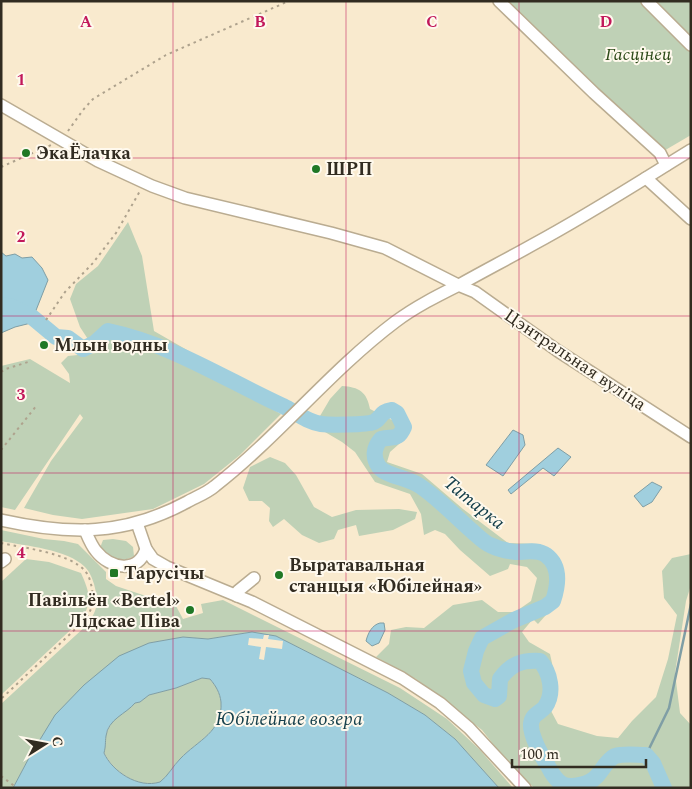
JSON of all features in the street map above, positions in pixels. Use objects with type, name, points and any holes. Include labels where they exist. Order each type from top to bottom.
[{"type":"street","points":[[499,1],[594,93],[660,153],[666,165]]},
{"type":"street","points":[[647,1],[691,45]]},
{"type":"street","points":[[1,105],[61,140]]},
{"type":"street","name":"Цэнтральная вуліца","points":[[61,140],[98,162],[144,183],[185,198],[332,233],[384,248],[475,292],[558,351],[691,437]]},
{"type":"street","points":[[1,520],[66,531],[119,527],[137,524],[166,512],[213,488],[396,321],[536,243],[691,150]]},
{"type":"street","points":[[646,178],[691,219]]},
{"type":"street","points":[[137,524],[146,549],[153,559],[167,567],[261,606],[402,678],[440,703],[469,728],[525,788]]},
{"type":"street","points":[[85,530],[96,552],[106,561],[119,566],[137,563],[143,559],[146,549]]},
{"type":"street","points":[[237,596],[238,591],[254,578]]},
{"type":"path","points":[[1,167],[47,148],[61,140],[93,99],[166,55],[289,1]]},
{"type":"path","points":[[46,320],[66,292],[93,263],[116,233],[144,183]]},
{"type":"path","points":[[1,372],[28,362]]},
{"type":"path","points":[[1,450],[37,404]]},
{"type":"path","points":[[1,543],[59,556],[74,563],[86,572],[91,584],[94,603],[91,612],[84,621],[1,699]]},
{"type":"path","points":[[1,776],[17,788]]},
{"type":"green space","name":"Гасцінец","points":[[504,1],[691,1],[691,135],[662,152]]},
{"type":"green space","points":[[128,222],[142,256],[154,331],[227,373],[215,378],[281,414],[240,455],[204,484],[153,509],[82,519],[24,508],[51,461],[83,418],[80,414],[15,510],[1,507],[1,366],[30,359],[70,383],[69,374],[61,363],[68,356],[97,353],[80,327],[70,299],[76,284],[98,266]]},
{"type":"green space","points":[[342,386],[358,389],[367,398],[370,409],[392,420],[407,437],[390,452],[387,462],[422,474],[463,509],[508,543],[540,544],[559,562],[563,590],[561,598],[538,624],[533,619],[522,632],[529,642],[550,654],[557,686],[550,709],[558,724],[597,736],[618,738],[656,697],[668,659],[677,615],[664,598],[662,571],[672,558],[691,554],[691,585],[686,601],[675,673],[680,713],[691,725],[691,788],[534,788],[497,749],[482,730],[416,679],[376,657],[389,644],[391,630],[406,627],[424,628],[453,605],[482,600],[498,612],[515,612],[531,601],[537,578],[527,567],[510,564],[508,569],[490,576],[445,534],[435,530],[424,535],[421,514],[410,494],[375,482],[355,452],[325,432],[320,416],[330,399]]},
{"type":"green space","points":[[270,457],[285,463],[296,475],[314,507],[332,517],[356,510],[399,509],[417,512],[415,519],[393,530],[359,536],[356,525],[338,530],[334,539],[319,543],[302,535],[284,519],[273,527],[269,521],[270,508],[262,501],[249,501],[243,488],[250,467]]},
{"type":"green space","points":[[1,530],[78,544],[106,572],[106,579],[116,586],[176,606],[183,619],[203,613],[201,604],[223,600],[400,688],[447,719],[480,750],[513,788],[499,788],[455,739],[425,715],[388,693],[276,636],[252,632],[208,639],[183,637],[149,643],[30,756],[13,788],[1,788],[1,704],[88,624],[96,609],[97,596],[91,575],[77,561],[46,549],[1,541]]},
{"type":"green space","points":[[103,540],[126,541],[133,547],[134,556],[124,560],[115,560],[107,556],[100,548]]},
{"type":"green space","points":[[26,559],[49,562],[81,573],[88,593],[88,604],[79,622],[1,695],[1,582]]},
{"type":"green space","points":[[202,678],[210,679],[219,693],[221,702],[221,712],[218,721],[208,735],[187,752],[160,782],[152,784],[143,783],[135,781],[119,772],[104,752],[107,733],[117,716],[149,695],[176,688]]},
{"type":"water","points":[[1,252],[6,256],[15,254],[22,258],[32,257],[42,268],[48,280],[31,323],[1,333]]},
{"type":"water","points":[[513,430],[523,435],[525,445],[503,476],[486,465]]},
{"type":"water","points":[[558,448],[571,457],[554,476],[543,468],[511,494],[508,490]]},
{"type":"water","points":[[652,482],[662,487],[652,502],[643,507],[634,496]]},
{"type":"water","points":[[380,623],[384,623],[385,630],[379,643],[372,646],[366,641],[369,632]]},
{"type":"water","name":"Юбілейнае возера","points":[[252,632],[276,636],[388,693],[425,715],[455,739],[499,788],[13,788],[55,715],[84,685],[119,656],[149,643],[183,637],[208,639]],"holes":[[[202,678],[210,679],[217,690],[221,702],[221,712],[218,721],[208,735],[187,752],[163,780],[152,784],[135,781],[119,772],[113,766],[104,753],[107,730],[114,721],[135,703],[140,702],[149,695],[176,688]]]},
{"type":"pier","points":[[264,635],[269,635],[268,639],[283,641],[282,649],[266,647],[264,660],[259,659],[261,647],[248,645],[249,638],[263,639]]},
{"type":"waterway","name":"Татарка","points":[[1,305],[13,307],[32,317],[56,337],[68,338],[83,349],[95,343],[108,331],[154,345],[198,364],[316,423],[339,425],[370,423],[388,411],[392,410],[397,413],[404,427],[402,431],[395,437],[381,439],[375,449],[377,463],[382,470],[420,486],[487,544],[509,551],[535,551],[543,553],[551,560],[556,570],[557,583],[553,601],[545,607],[514,620],[482,638],[476,651],[471,671],[474,683],[484,695],[495,699],[499,696],[500,679],[512,666],[527,661],[540,661],[549,677],[550,695],[545,707],[533,718],[531,729],[540,752],[558,780],[562,784],[570,786],[580,785],[594,779],[607,762],[615,756],[626,754],[646,755],[653,763],[664,788]]},
{"type":"waterway","points":[[646,755],[669,708],[691,604]]},
{"type":"place","name":"ЭкаЁлачка","points":[[26,153]]},
{"type":"place","name":"ШРП","points":[[316,169]]},
{"type":"place","name":"Млын водны","points":[[44,345]]},
{"type":"place","name":"Тарусічы","points":[[114,573]]},
{"type":"place","name":"Выратавальная станцыя «Юбілейная»","points":[[279,575]]},
{"type":"place","name":"Павільён «Bertel» Лідскае Піва","points":[[190,610]]}]
